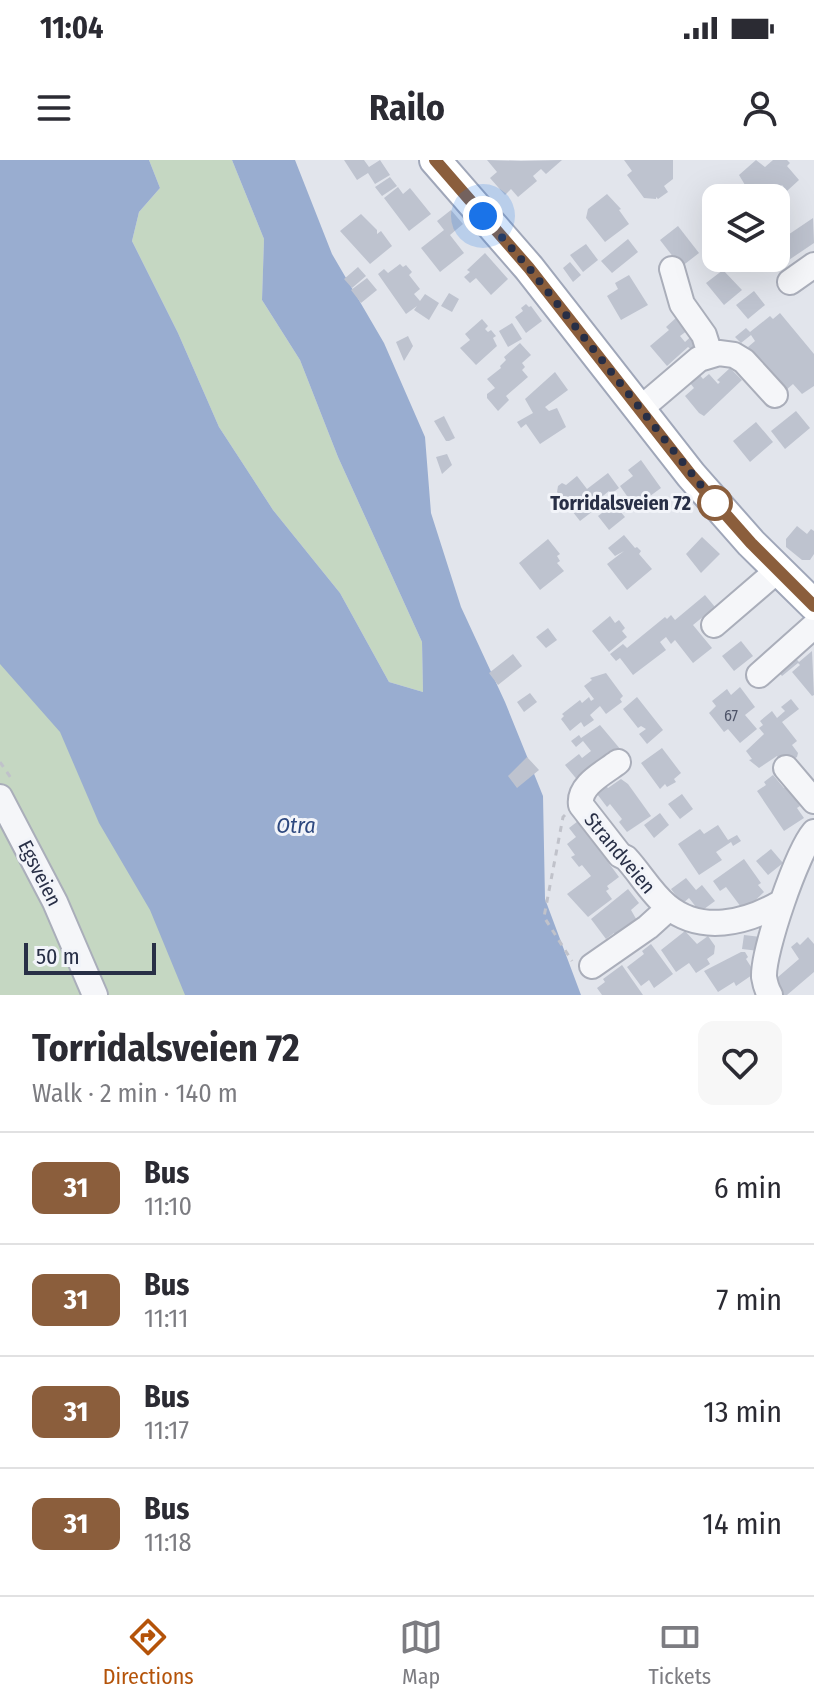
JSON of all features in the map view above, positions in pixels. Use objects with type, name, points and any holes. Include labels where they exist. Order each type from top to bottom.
[{"type":"main road","points":[[435,160],[529,268],[691,475],[814,605]]},
{"type":"street","points":[[790,282],[814,265]]},
{"type":"street","points":[[672,269],[682,304],[704,335],[710,354]]},
{"type":"street","points":[[639,410],[678,375],[710,354],[726,353],[744,361],[775,395]]},
{"type":"street","points":[[714,625],[778,570]]},
{"type":"street","points":[[759,675],[810,635]]},
{"type":"street","name":"Strandveien","points":[[618,762],[584,788],[581,805],[620,855],[669,908],[694,920],[714,924],[753,917],[780,903]]},
{"type":"street","points":[[786,768],[814,801]]},
{"type":"street","name":"Egsveien","points":[[0,797],[55,902],[95,995]]},
{"type":"street","points":[[770,995],[764,978],[765,967],[780,903],[787,893],[802,851],[814,832]]},
{"type":"street","name":"Strandveien","points":[[592,966],[669,908]]},
{"type":"path","points":[[581,805],[563,817],[544,917],[579,972],[592,966]]},
{"type":"green space","points":[[149,160],[232,160],[264,239],[262,300],[300,360],[338,457],[422,642],[423,692],[389,682],[340,593],[273,510],[219,427],[178,333],[132,241],[139,212],[160,188]]},
{"type":"green space","points":[[0,416],[311,995],[0,995]]},
{"type":"water","name":"Otra","points":[[0,160],[149,160],[160,188],[139,212],[132,241],[178,333],[219,427],[273,510],[340,593],[389,682],[423,692],[422,642],[338,457],[300,360],[262,300],[264,239],[232,160],[295,160],[332,254],[384,343],[425,437],[431,513],[461,607],[505,702],[543,796],[545,899],[581,995],[185,995],[150,910],[99,823],[60,732],[0,664]]},
{"type":"building","points":[[344,160],[364,160],[369,167],[380,160],[390,175],[375,184],[368,173],[357,180]]},
{"type":"building","points":[[487,160],[562,160],[546,174],[541,169],[533,176],[537,181],[518,197],[511,189],[505,195],[490,178],[497,172]]},
{"type":"building","points":[[624,160],[673,160],[673,179],[664,186],[668,192],[658,199],[644,198],[627,175],[632,171]]},
{"type":"building","points":[[756,160],[765,167],[773,160],[787,160],[790,163],[787,166],[799,180],[790,188],[790,184],[744,184],[739,175]]},
{"type":"building","points":[[390,177],[397,186],[382,196],[375,187]]},
{"type":"building","points":[[398,187],[403,194],[410,188],[431,214],[409,231],[384,198]]},
{"type":"building","points":[[607,194],[621,209],[629,224],[605,242],[586,218],[588,209]]},
{"type":"building","points":[[451,210],[463,224],[450,235],[464,253],[440,272],[421,248],[444,230],[437,221]]},
{"type":"building","points":[[361,214],[377,230],[377,234],[381,231],[392,246],[370,264],[340,231]]},
{"type":"building","points":[[813,218],[814,243],[790,259],[790,234]]},
{"type":"building","points":[[678,226],[699,253],[681,267],[660,240]]},
{"type":"building","points":[[628,239],[638,252],[612,273],[601,261]]},
{"type":"building","points":[[586,244],[598,260],[583,272],[570,255]]},
{"type":"building","points":[[485,253],[508,279],[491,295],[476,278],[470,283],[464,277]]},
{"type":"building","points":[[570,262],[581,275],[573,282],[563,268]]},
{"type":"building","points":[[400,264],[403,267],[406,265],[412,272],[409,275],[420,289],[414,294],[420,301],[425,294],[439,303],[429,320],[414,310],[417,306],[406,314],[378,274],[384,269],[388,273]]},
{"type":"building","points":[[358,267],[366,276],[352,288],[344,279]]},
{"type":"building","points":[[725,272],[742,290],[724,305],[706,283]]},
{"type":"building","points":[[629,275],[648,305],[621,320],[607,296],[618,289],[615,283]]},
{"type":"building","points":[[367,278],[377,290],[361,303],[351,290]]},
{"type":"building","points":[[754,291],[765,305],[748,319],[736,305]]},
{"type":"building","points":[[449,293],[459,299],[452,312],[441,306]]},
{"type":"building","points":[[526,304],[542,321],[526,333],[515,317]]},
{"type":"building","points":[[780,313],[814,354],[814,386],[802,394],[793,384],[785,391],[748,347],[755,341],[751,335],[741,343],[735,337],[746,328],[750,332],[770,316],[773,319]]},
{"type":"building","points":[[677,317],[688,330],[680,336],[685,342],[696,332],[703,340],[692,350],[688,347],[667,366],[650,346],[669,330],[666,327]]},
{"type":"building","points":[[482,319],[488,326],[485,329],[496,336],[493,338],[497,346],[476,365],[460,348],[470,340],[465,334]]},
{"type":"building","points":[[512,323],[522,339],[508,347],[499,331]]},
{"type":"building","points":[[408,336],[413,346],[404,361],[396,342]]},
{"type":"building","points":[[520,343],[531,355],[522,363],[525,367],[522,370],[528,377],[506,396],[509,400],[498,411],[487,398],[487,394],[495,388],[487,379],[501,368],[506,360],[504,357]]},
{"type":"building","points":[[730,368],[742,380],[704,416],[699,413],[685,396],[694,388],[690,383],[699,374],[703,379],[709,374],[718,384],[720,382],[717,380]]},
{"type":"building","points":[[555,372],[568,390],[545,407],[549,411],[557,408],[566,427],[540,444],[526,424],[521,428],[517,422],[533,413],[525,399]]},
{"type":"building","points":[[796,411],[810,428],[785,449],[771,431]]},
{"type":"building","points":[[444,416],[455,438],[449,441],[434,421]]},
{"type":"building","points":[[756,422],[773,442],[750,462],[733,441]]},
{"type":"building","points":[[447,454],[452,465],[442,474],[436,457]]},
{"type":"building","points":[[641,460],[661,488],[629,508],[622,500],[627,496],[620,486],[633,476],[628,470]]},
{"type":"building","points":[[608,473],[619,488],[611,494],[609,491],[594,503],[597,508],[580,521],[557,492],[558,486],[562,483],[566,485],[577,476],[587,489]]},
{"type":"building","points":[[614,504],[625,517],[609,530],[598,516]]},
{"type":"building","points":[[797,526],[807,534],[811,529],[814,531],[814,554],[810,560],[802,560],[786,547],[786,539]]},
{"type":"building","points":[[624,535],[641,551],[639,554],[652,569],[627,590],[607,564],[624,551],[615,556],[608,548]]},
{"type":"building","points":[[702,537],[720,554],[701,573],[686,554]]},
{"type":"building","points":[[548,539],[560,554],[557,563],[564,571],[540,590],[519,563]]},
{"type":"building","points":[[705,595],[715,607],[693,625],[712,648],[693,663],[675,640],[671,644],[666,637],[660,642],[666,650],[633,675],[620,658],[616,661],[610,654],[623,644],[627,648],[665,617],[667,619],[671,615],[675,620]]},
{"type":"building","points":[[610,616],[615,623],[619,620],[627,637],[609,652],[592,631]]},
{"type":"building","points":[[548,628],[557,640],[546,648],[536,637]]},
{"type":"building","points":[[741,641],[753,656],[734,671],[722,656]]},
{"type":"building","points":[[812,651],[812,696],[792,672],[800,665],[798,663],[782,676],[773,665],[790,652],[799,662]]},
{"type":"building","points":[[513,654],[522,666],[498,685],[489,673]]},
{"type":"building","points":[[606,673],[623,696],[620,699],[622,702],[606,714],[600,706],[590,715],[594,720],[584,727],[581,722],[570,731],[561,719],[562,714],[580,700],[582,703],[589,697],[591,701],[594,699],[584,686],[592,680],[590,678]]},
{"type":"building","points":[[740,687],[755,707],[745,715],[757,729],[740,743],[728,729],[724,732],[709,713],[716,706],[712,701],[727,689],[731,695]]},
{"type":"building","points":[[530,693],[537,702],[524,712],[517,702]]},
{"type":"building","points":[[637,697],[663,730],[647,744],[639,734],[646,729],[638,728],[623,709]]},
{"type":"building","points":[[791,699],[799,709],[782,722],[797,741],[792,745],[798,753],[797,757],[783,765],[777,756],[759,768],[749,760],[752,759],[746,751],[764,734],[759,728],[763,725],[760,721],[772,711],[777,718],[785,711],[781,707]]},
{"type":"building","points":[[600,725],[621,750],[579,782],[565,765],[579,754],[582,758],[591,751],[583,741],[576,747],[571,741]]},
{"type":"building","points":[[662,748],[681,773],[674,779],[676,782],[667,787],[665,784],[660,789],[641,763]]},
{"type":"building","points":[[527,757],[539,770],[517,788],[508,776]]},
{"type":"building","points":[[773,775],[784,788],[786,786],[804,818],[784,831],[757,791]]},
{"type":"building","points":[[621,779],[651,816],[627,832],[619,822],[622,819],[610,804],[607,807],[594,790],[604,784],[608,788]]},
{"type":"building","points":[[682,794],[693,809],[680,819],[668,804]]},
{"type":"building","points":[[660,813],[669,825],[654,838],[644,825]]},
{"type":"building","points":[[582,818],[612,859],[608,862],[619,877],[607,886],[609,889],[606,891],[612,899],[588,917],[567,894],[591,876],[571,857],[575,855],[567,844],[576,837],[569,828]]},
{"type":"building","points":[[718,825],[728,840],[737,835],[741,841],[733,846],[731,842],[716,852],[722,860],[699,875],[678,844],[700,829],[704,834]]},
{"type":"building","points":[[771,849],[783,863],[768,875],[756,861]]},
{"type":"building","points":[[744,859],[764,892],[744,911],[726,887],[720,891],[713,881]]},
{"type":"building","points":[[686,878],[696,890],[702,885],[715,901],[700,912],[689,898],[682,904],[671,889]]},
{"type":"building","points":[[628,889],[639,903],[631,910],[639,924],[618,939],[614,933],[606,939],[591,919]]},
{"type":"building","points":[[685,931],[697,944],[708,936],[715,946],[714,954],[707,959],[710,964],[696,973],[689,963],[676,972],[661,950]]},
{"type":"building","points":[[744,935],[761,937],[759,951],[742,949]]},
{"type":"building","points":[[808,937],[814,944],[814,972],[787,995],[782,995],[771,983],[799,959],[791,947],[797,942],[800,945]]},
{"type":"building","points":[[651,944],[673,974],[654,988],[649,980],[641,986],[627,967]]},
{"type":"building","points":[[745,952],[755,973],[736,986],[734,982],[718,992],[704,971]]},
{"type":"building","points":[[622,965],[643,995],[602,995],[597,988],[605,982],[603,979]]},
{"type":"bus line","name":"31","points":[[435,160],[529,268],[691,475],[751,543],[814,606]]},
{"type":"place","name":"Torridalsveien 72","points":[[715,503]]},
{"type":"route","points":[[483,216],[529,268],[715,503]]}]
